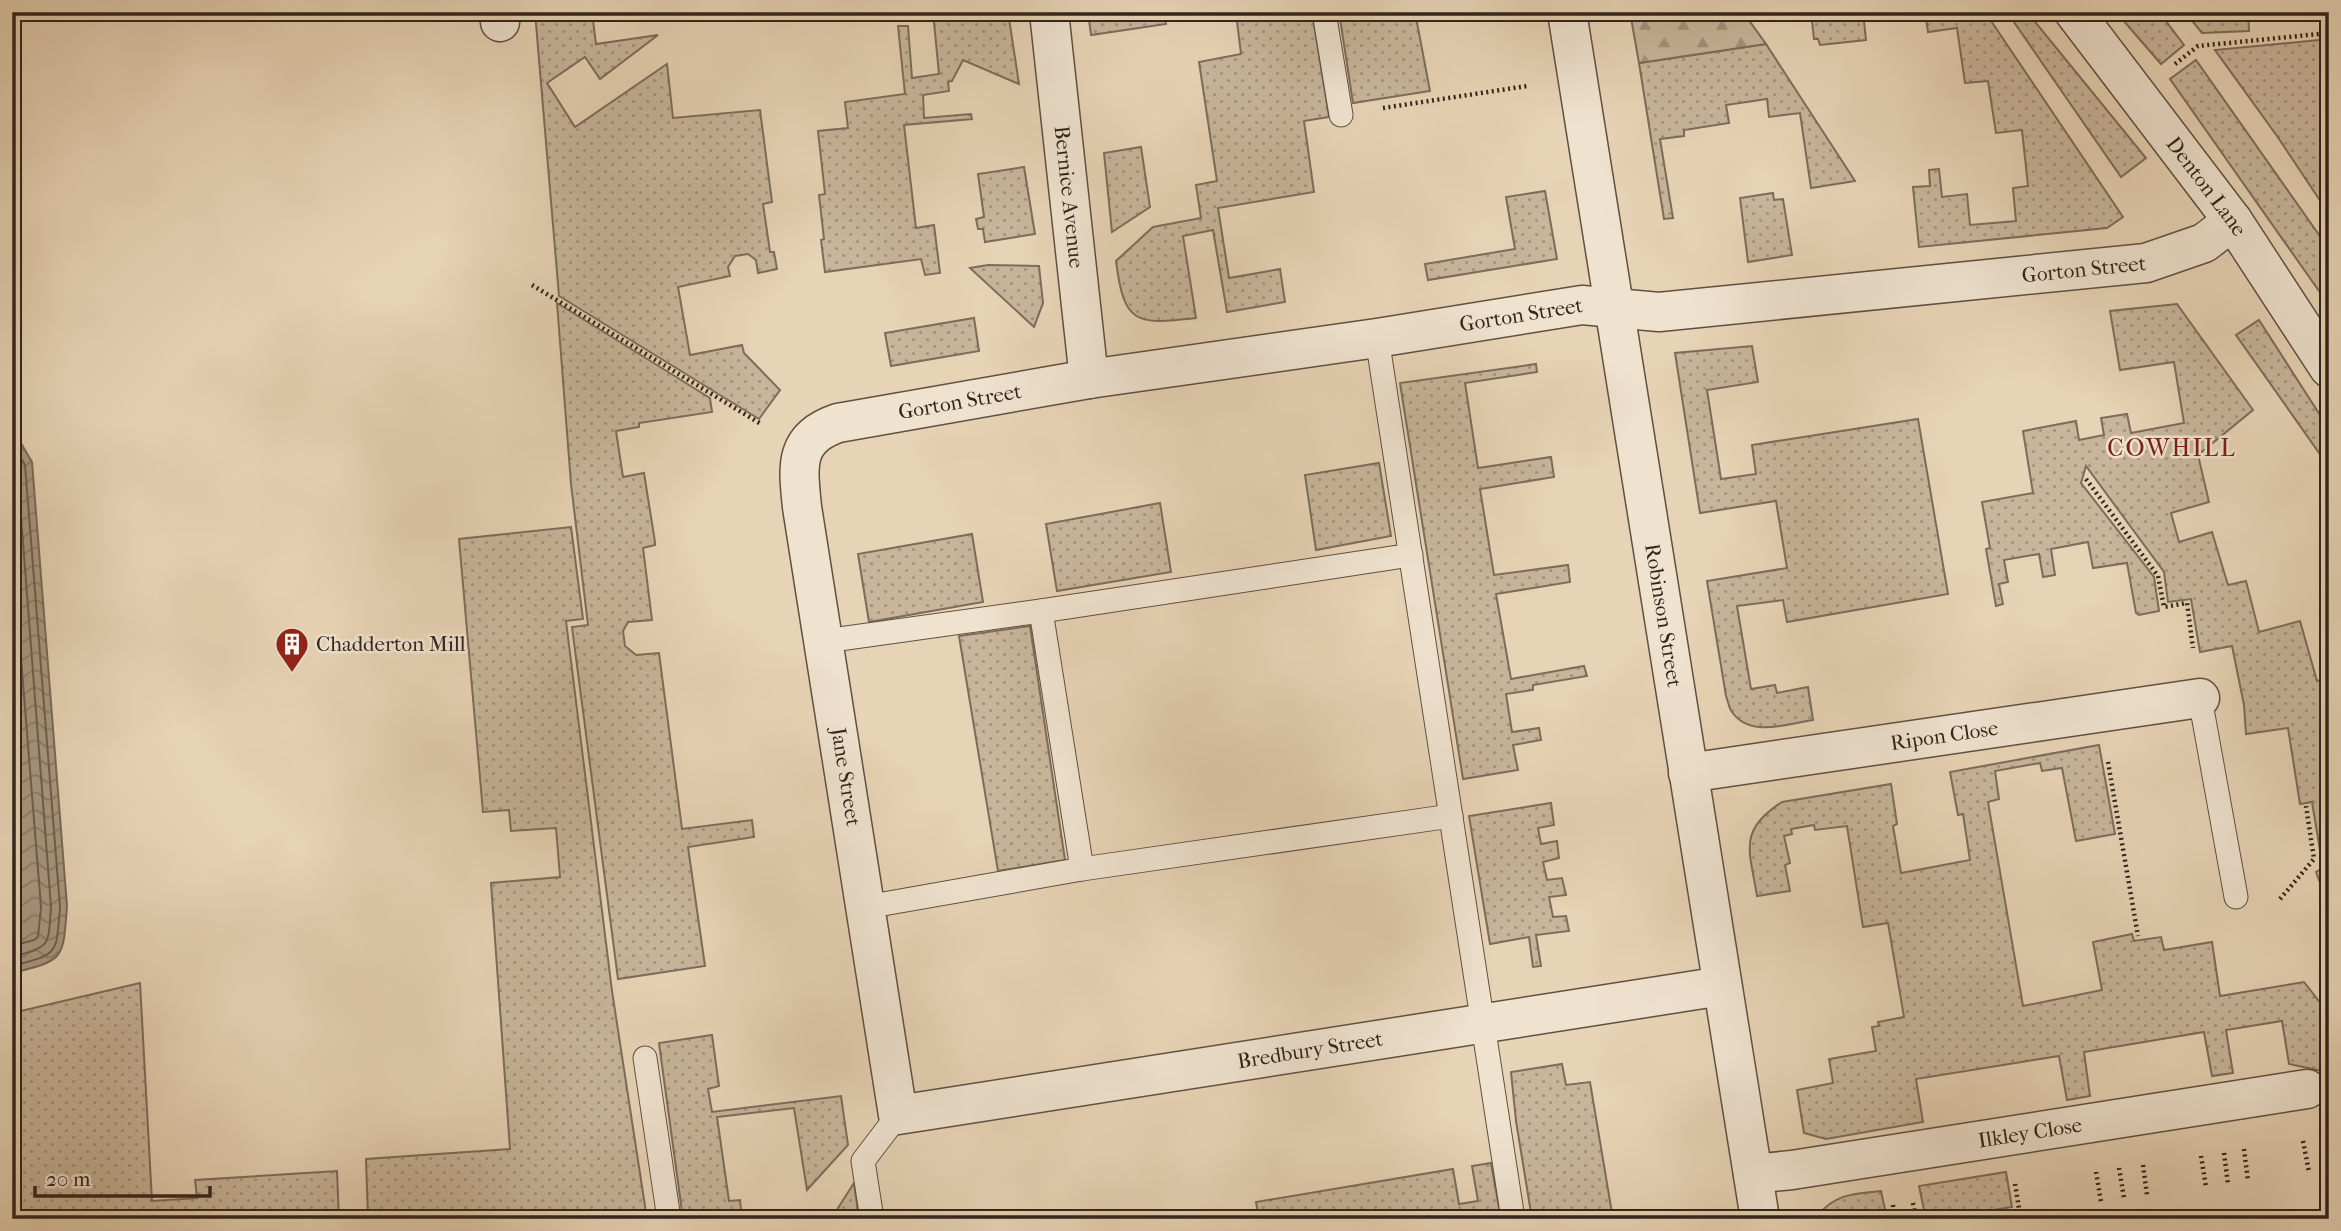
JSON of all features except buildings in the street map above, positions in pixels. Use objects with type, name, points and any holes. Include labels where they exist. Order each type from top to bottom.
[{"type":"street","name":"Bernice Avenue","points":[[1049,12],[1089,379]]},
{"type":"street","name":"Robinson Street","points":[[1567,12],[1760,1219]]},
{"type":"street","name":"Denton Lane","points":[[2074,12],[2234,221],[2329,368]]},
{"type":"street","name":"Gorton Street","points":[[809,440],[827,427],[838,423],[1089,379],[1377,338],[1582,305],[1659,312],[2146,263],[2204,243],[2234,221]]},
{"type":"street","name":"Jane Street","points":[[809,440],[800,455],[798,470],[898,1115]]},
{"type":"street","name":"Ripon Close","points":[[1688,774],[2200,698]]},
{"type":"street","name":"Bredbury Street","points":[[898,1115],[1722,986]]},
{"type":"street","name":"Ilkley Close","points":[[1753,1174],[2307,1089]]},
{"type":"lane","points":[[1324,12],[1341,115]]},
{"type":"lane","points":[[1377,338],[1513,1219]]},
{"type":"lane","points":[[825,641],[1410,555]]},
{"type":"lane","points":[[1041,611],[1082,869]]},
{"type":"lane","points":[[2200,698],[2236,897]]},
{"type":"lane","points":[[866,907],[1082,869],[1451,816]]},
{"type":"lane","points":[[645,1058],[669,1219]]},
{"type":"lane","points":[[872,1219],[863,1161],[898,1115]]},
{"type":"path","points":[[2198,46],[2329,33]]},
{"type":"path","points":[[1341,115],[1539,84]]},
{"type":"path","points":[[532,285],[767,428]]},
{"type":"path","points":[[2086,479],[2158,576],[2164,607],[2187,603],[2200,698]]},
{"type":"path","points":[[2106,750],[2138,936]]},
{"type":"path","points":[[2280,899],[2314,859],[2306,806]]},
{"type":"path","points":[[2323,1128],[2329,1165]]},
{"type":"path","points":[[2301,1133],[2309,1172]]},
{"type":"path","points":[[2243,1141],[2248,1181]]},
{"type":"path","points":[[2223,1144],[2228,1184]]},
{"type":"path","points":[[2200,1148],[2206,1186]]},
{"type":"green space","points":[[535,12],[592,12],[596,44],[658,35],[600,79],[585,57],[547,83],[575,127],[667,64],[673,118],[760,110],[772,202],[763,204],[770,252],[774,252],[777,269],[758,273],[756,260],[748,254],[735,256],[728,267],[730,276],[678,287],[690,355],[742,345],[744,353],[780,390],[759,419],[559,296]]},
{"type":"green space","points":[[933,12],[1008,12],[1019,84],[963,60],[952,81],[948,82],[949,91],[923,95],[924,118],[971,114],[972,119],[904,125],[916,228],[934,225],[940,273],[925,275],[921,259],[825,272],[819,195],[825,194],[818,131],[848,128],[845,102],[905,94],[898,26],[908,26],[912,78],[939,74]]},
{"type":"green space","points":[[1088,12],[1164,12],[1166,24],[1091,35]]},
{"type":"green space","points":[[1312,12],[1329,117],[1304,121],[1314,192],[1218,208],[1229,278],[1280,269],[1285,302],[1227,312],[1213,230],[1183,236],[1196,318],[1146,320],[1129,309],[1123,297],[1116,261],[1153,227],[1201,218],[1196,185],[1217,181],[1199,62],[1241,54],[1236,13]]},
{"type":"green space","points":[[1339,12],[1415,12],[1430,91],[1353,103]]},
{"type":"green space","points":[[1630,12],[1743,12],[1766,44],[1639,63]]},
{"type":"green space","points":[[1811,12],[1863,12],[1866,40],[1820,45],[1818,39],[1814,39]]},
{"type":"green space","points":[[1925,12],[1985,12],[2123,217],[2107,228],[1919,247],[1913,187],[1930,186],[1929,170],[1939,169],[1942,197],[1967,194],[1970,225],[2016,221],[2013,188],[2028,186],[2022,130],[1996,133],[1988,81],[1965,83],[1957,28],[1928,32]]},
{"type":"green space","points":[[2007,12],[2027,12],[2146,158],[2121,177]]},
{"type":"green space","points":[[2116,12],[2159,12],[2184,45],[2161,64]]},
{"type":"green space","points":[[2185,12],[2248,12],[2249,31],[2202,33]]},
{"type":"green space","points":[[2329,39],[2329,214],[2215,50]]},
{"type":"green space","points":[[1766,44],[1855,181],[1811,188],[1800,113],[1769,117],[1767,99],[1726,105],[1729,123],[1684,130],[1684,136],[1660,139],[1673,218],[1664,219],[1639,63]]},
{"type":"green space","points":[[2196,60],[2329,249],[2329,285],[2319,291],[2170,79]]},
{"type":"green space","points":[[1141,147],[1150,207],[1112,232],[1104,153]]},
{"type":"green space","points":[[1024,167],[1035,234],[985,242],[983,229],[978,229],[976,219],[984,217],[978,174]]},
{"type":"green space","points":[[1545,191],[1557,259],[1428,280],[1425,264],[1515,249],[1506,197]]},
{"type":"green space","points":[[1773,193],[1774,200],[1783,199],[1792,255],[1748,262],[1740,198]]},
{"type":"green space","points":[[988,265],[1039,266],[1043,303],[1034,327],[970,268]]},
{"type":"green space","points":[[557,303],[710,398],[712,412],[639,423],[639,427],[616,431],[623,477],[644,473],[655,542],[655,545],[643,548],[652,620],[628,622],[623,631],[625,646],[636,655],[659,653],[682,829],[752,820],[754,837],[688,847],[705,966],[618,979],[572,627],[588,625],[571,484]]},
{"type":"green space","points":[[2177,304],[2253,410],[2198,455],[2209,502],[2171,513],[2179,542],[2212,532],[2228,585],[2246,581],[2259,632],[2300,621],[2317,681],[2329,678],[2329,907],[2316,872],[2323,868],[2312,802],[2300,804],[2288,728],[2246,734],[2244,705],[2232,646],[2200,652],[2191,599],[2168,602],[2164,572],[2086,466],[2081,483],[2154,577],[2159,611],[2139,615],[2136,613],[2127,563],[2093,568],[2088,542],[2051,549],[2055,575],[2043,577],[2039,554],[2004,560],[2008,582],[1999,584],[2003,604],[1996,606],[1986,549],[1990,548],[1982,502],[2033,493],[2023,431],[2076,421],[2079,440],[2104,435],[2101,418],[2127,414],[2131,433],[2184,423],[2174,362],[2120,370],[2110,311]]},
{"type":"green space","points":[[974,318],[979,351],[891,366],[885,333]]},
{"type":"green space","points":[[2259,320],[2329,429],[2329,467],[2236,335]]},
{"type":"green space","points":[[1752,346],[1758,382],[1707,390],[1721,479],[1756,474],[1752,445],[1918,419],[1948,594],[1787,622],[1783,600],[1737,606],[1751,689],[1775,685],[1777,693],[1808,687],[1813,720],[1770,727],[1749,725],[1730,709],[1707,581],[1787,568],[1776,501],[1700,513],[1675,353]]},
{"type":"green space","points":[[1536,364],[1537,372],[1465,383],[1478,468],[1551,457],[1554,477],[1480,489],[1494,575],[1568,565],[1570,582],[1496,594],[1511,679],[1584,666],[1587,676],[1533,685],[1533,690],[1506,694],[1512,732],[1539,728],[1541,740],[1513,745],[1518,770],[1463,779],[1400,383]]},
{"type":"green space","points":[[1379,463],[1391,536],[1316,550],[1305,475]]},
{"type":"green space","points":[[1160,503],[1171,572],[1057,591],[1046,524]]},
{"type":"green space","points":[[571,527],[583,619],[566,621],[612,991],[647,1219],[368,1219],[366,1159],[510,1149],[491,883],[560,877],[556,828],[511,831],[509,810],[483,812],[459,539]]},
{"type":"green space","points":[[972,534],[983,602],[869,622],[858,554]]},
{"type":"green space","points":[[1030,626],[1065,860],[998,871],[959,636]]},
{"type":"green space","points":[[2099,745],[2115,834],[2076,841],[2062,768],[2042,771],[2040,763],[1995,771],[1999,799],[1988,802],[2023,1006],[2102,990],[2093,942],[2132,934],[2134,941],[2161,937],[2164,950],[2212,942],[2220,996],[2304,982],[2329,1014],[2329,1070],[2289,1064],[2282,1021],[2226,1030],[2233,1073],[2212,1076],[2204,1032],[2084,1052],[2090,1096],[2067,1100],[2059,1056],[1916,1079],[1923,1122],[1826,1139],[1804,1133],[1797,1090],[1833,1083],[1829,1059],[1876,1051],[1872,1027],[1879,1026],[1878,1022],[1904,1017],[1888,923],[1863,927],[1847,826],[1815,830],[1814,825],[1791,829],[1792,834],[1784,836],[1790,863],[1785,865],[1790,891],[1757,896],[1750,843],[1758,823],[1782,802],[1891,784],[1897,824],[1893,826],[1901,873],[1970,860],[1963,814],[1958,815],[1950,772]]},
{"type":"green space","points":[[1551,803],[1554,825],[1538,828],[1541,844],[1557,841],[1559,858],[1543,862],[1547,880],[1562,878],[1566,895],[1549,897],[1553,917],[1566,916],[1569,931],[1536,935],[1541,966],[1533,967],[1529,937],[1490,944],[1469,816]]},
{"type":"green space","points":[[140,983],[152,1201],[197,1198],[195,1180],[337,1171],[339,1219],[12,1219],[12,1013]]},
{"type":"green space","points":[[712,1035],[719,1086],[708,1089],[712,1112],[841,1096],[848,1145],[807,1190],[794,1108],[717,1117],[729,1201],[740,1200],[742,1219],[683,1219],[659,1043]]},
{"type":"green space","points":[[1562,1064],[1566,1085],[1590,1082],[1613,1219],[1532,1219],[1511,1072]]},
{"type":"green space","points":[[1491,1163],[1501,1219],[1259,1219],[1256,1202],[1453,1169],[1459,1204],[1478,1201],[1472,1166]]},
{"type":"green space","points":[[2006,1172],[2012,1207],[1926,1219],[1919,1186]]},
{"type":"green space","points":[[854,1183],[859,1219],[831,1219]]},
{"type":"green space","points":[[1881,1191],[1887,1219],[1818,1219],[1818,1215],[1832,1202],[1854,1194]]},
{"type":"water","points":[[12,435],[18,438],[32,462],[67,906],[62,948],[58,955],[42,965],[12,973]]},
{"type":"place","name":"Chadderton Mill","points":[[292,674]]},
{"type":"district","name":"COWHILL","points":[[2172,448]]}]
